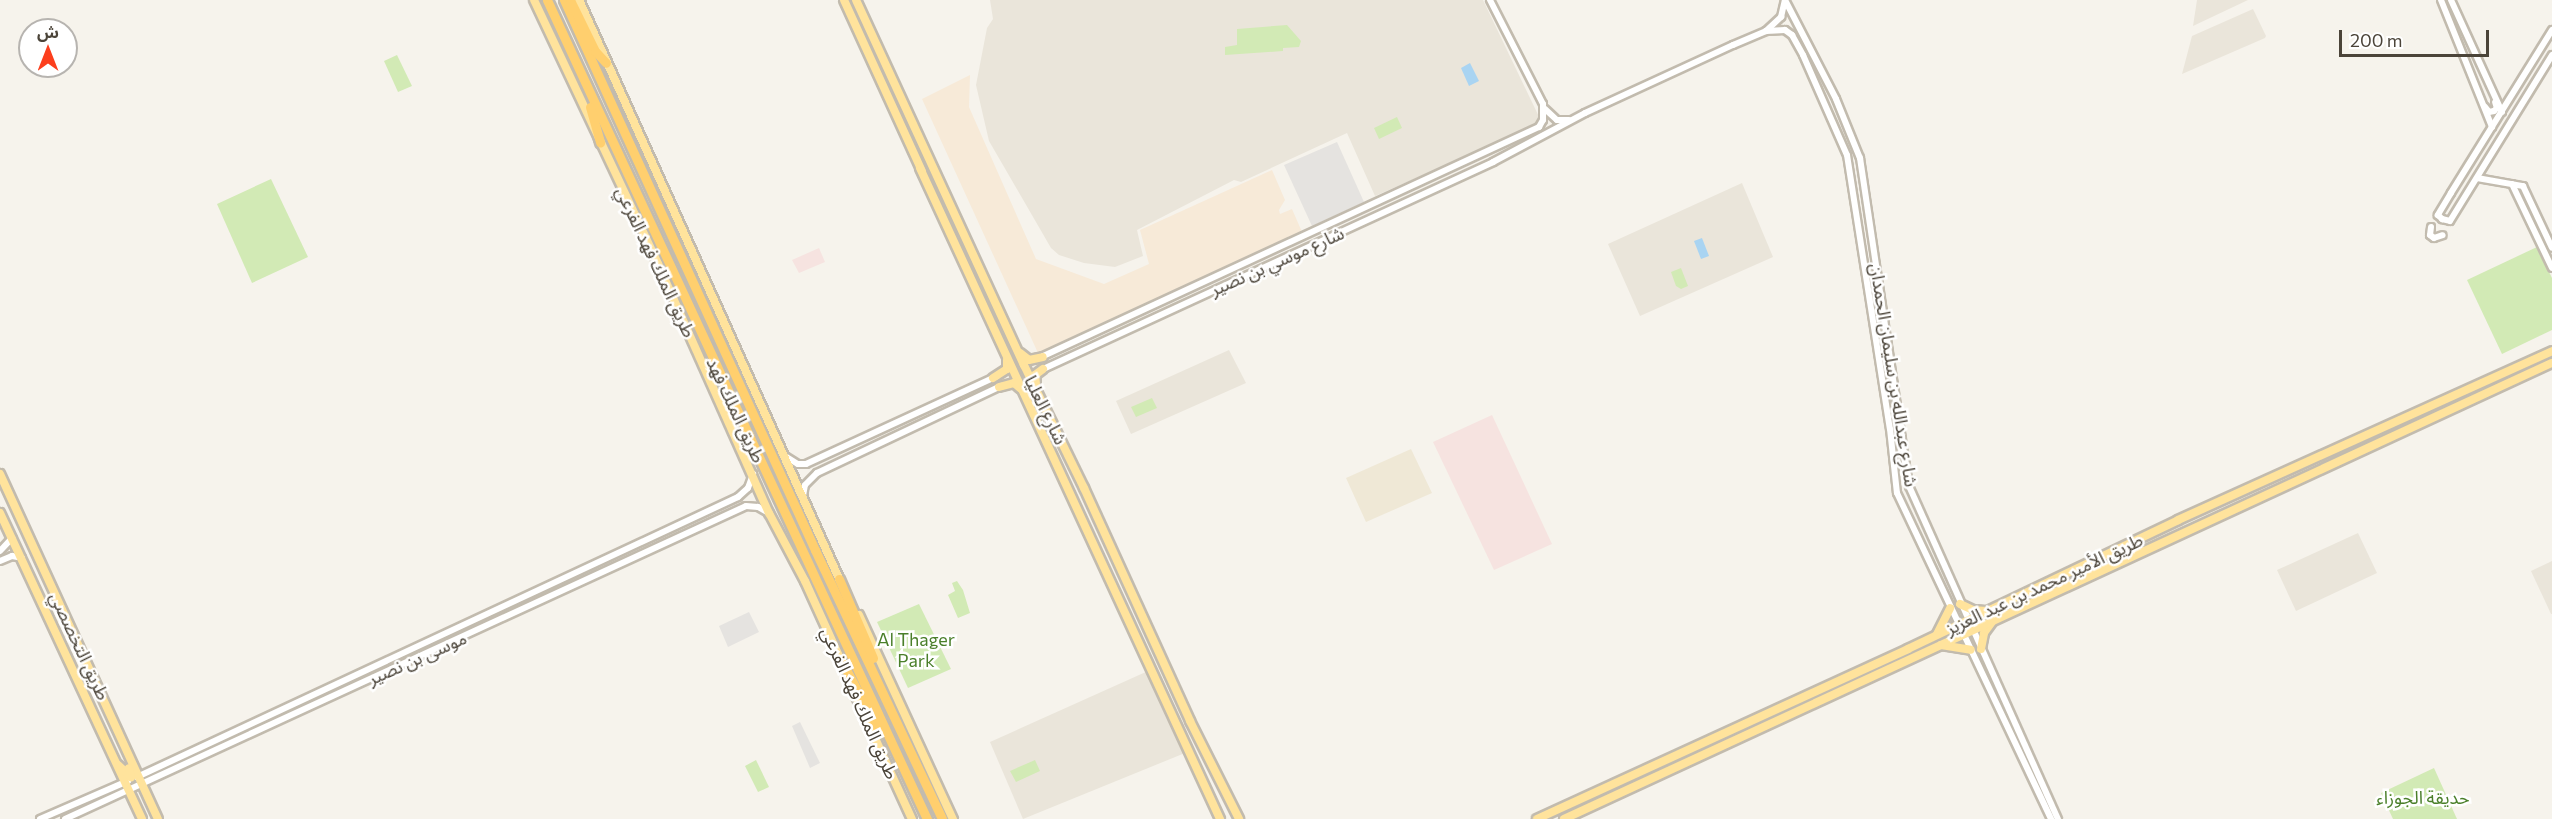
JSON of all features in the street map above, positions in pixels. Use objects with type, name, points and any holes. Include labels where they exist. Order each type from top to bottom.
[{"type":"highway","name":"طريق الملك فهد","points":[[547,0],[927,819]]},
{"type":"highway","name":"طريق الملك فهد","points":[[564,0],[810,539],[942,819]]},
{"type":"highway","points":[[570,0],[595,51],[606,63]]},
{"type":"highway","points":[[583,81],[600,143]]},
{"type":"highway","points":[[839,579],[889,694],[895,716]]},
{"type":"highway","points":[[842,662],[880,733],[895,751]]},
{"type":"main road","name":"طريق الملك فهد الفرعي","points":[[534,0],[658,264],[769,513],[804,579],[912,819]]},
{"type":"main road","name":"طريق الملك فهد الفرعي","points":[[579,0],[802,500],[897,693],[953,819]]},
{"type":"main road","name":"شارع العليا","points":[[844,0],[1017,380],[1166,696],[1220,819]]},
{"type":"main road","name":"شارع العليا","points":[[856,0],[1014,345],[1190,721],[1239,819]]},
{"type":"main road","points":[[920,168],[926,175],[932,169]]},
{"type":"main road","points":[[1014,345],[1024,359],[1043,357]]},
{"type":"main road","name":"طريق الأمير محمد بن عبد العزيز","points":[[1537,819],[1968,620],[2178,520],[2552,351]]},
{"type":"main road","points":[[1006,354],[1016,366],[1021,362],[1019,354]]},
{"type":"main road","points":[[993,378],[1007,369],[1006,354]]},
{"type":"main road","name":"طريق الأمير محمد بن عبد العزيز","points":[[1564,819],[1941,645],[1964,637],[1973,630],[2552,363]]},
{"type":"main road","points":[[1037,391],[1034,378],[1041,370]]},
{"type":"main road","points":[[999,387],[1014,383],[1024,393]]},
{"type":"main road","name":"طريق التخصصي","points":[[0,474],[158,819]]},
{"type":"main road","name":"طريق التخصصي","points":[[0,513],[142,819]]},
{"type":"main road","points":[[1960,604],[1987,611]]},
{"type":"main road","points":[[1937,634],[1950,608]]},
{"type":"main road","points":[[1981,648],[1984,633],[1993,621]]},
{"type":"main road","points":[[1941,645],[1971,650]]},
{"type":"main road","points":[[1166,696],[1171,703],[1176,704],[1179,699],[1177,692]]},
{"type":"main road","points":[[1738,739],[1765,720],[1763,717],[1755,718]]},
{"type":"main road","points":[[1178,724],[1182,718],[1190,721]]},
{"type":"main road","points":[[116,763],[132,777],[129,754]]},
{"type":"main road","points":[[137,808],[134,788],[150,801]]},
{"type":"street","points":[[1490,0],[1545,109],[1561,121],[1585,113]]},
{"type":"street","points":[[1496,0],[1503,24]]},
{"type":"street","points":[[1766,31],[1781,17],[1785,0]]},
{"type":"street","name":"شارع عبدالله بن سليمان الحمدان","points":[[1785,0],[1799,23],[1836,99],[1860,158],[1909,486],[2058,819]]},
{"type":"street","points":[[2441,0],[2492,127]]},
{"type":"street","points":[[2451,0],[2502,112]]},
{"type":"street","points":[[1766,31],[1785,30],[1792,34],[1847,155],[1897,493],[2051,819]]},
{"type":"street","points":[[2552,30],[2438,215],[2450,221],[2552,55]]},
{"type":"street","name":"شارع موسي بن نصير","points":[[817,473],[999,387],[1029,376],[1493,162],[1585,113],[1766,31]]},
{"type":"street","points":[[2483,104],[2489,112],[2494,111],[2497,108],[2494,98]]},
{"type":"street","name":"شارع موسي بن نصير","points":[[812,462],[1539,127],[1545,109]]},
{"type":"street","points":[[2477,178],[2523,186],[2552,248]]},
{"type":"street","points":[[2512,184],[2552,268]]},
{"type":"street","points":[[2431,226],[2430,235],[2434,238],[2443,235]]},
{"type":"street","points":[[1034,361],[1029,365],[1030,372],[1041,370]]},
{"type":"street","points":[[782,455],[798,464],[812,462],[811,469],[817,473],[805,485],[802,500]]},
{"type":"street","points":[[65,819],[118,794],[148,771],[738,497],[748,488],[753,474]]},
{"type":"street","points":[[738,497],[744,500],[746,506],[758,507],[769,513]]},
{"type":"street","name":"موسى بن نصير","points":[[139,780],[151,778],[440,648],[746,506]]},
{"type":"street","points":[[12,538],[0,552],[0,560],[12,556],[21,558]]},
{"type":"street","points":[[515,601],[520,611]]},
{"type":"street","points":[[435,638],[440,648]]},
{"type":"street","points":[[148,771],[144,777],[151,778]]},
{"type":"street","points":[[40,819],[114,787],[127,786]]},
{"type":"street","points":[[114,787],[123,787],[118,794]]},
{"type":"shaded area","points":[[990,0],[1483,0],[1542,123],[1375,196],[1347,133],[1241,182],[1234,180],[1137,230],[1143,256],[1115,267],[1084,263],[1059,255],[1051,248],[989,141],[976,85],[987,28],[993,19]]},
{"type":"shaded area","points":[[2197,0],[2248,0],[2193,26]]},
{"type":"shaded area","points":[[2253,9],[2265,38],[2182,74],[2192,36]]},
{"type":"shaded area","points":[[970,75],[969,107],[1036,259],[1104,284],[1149,264],[1140,230],[1272,170],[1285,200],[1279,210],[1280,214],[1292,209],[1302,232],[1038,353],[922,99]]},
{"type":"shaded area","points":[[1337,142],[1364,202],[1312,226],[1284,165]]},
{"type":"shaded area","points":[[1742,183],[1773,257],[1640,316],[1608,244]]},
{"type":"shaded area","points":[[819,248],[825,262],[799,273],[792,260]]},
{"type":"shaded area","points":[[1229,350],[1246,383],[1131,434],[1116,401]]},
{"type":"shaded area","points":[[1492,415],[1552,544],[1494,570],[1433,442]]},
{"type":"shaded area","points":[[1411,449],[1432,493],[1366,522],[1346,478]]},
{"type":"shaded area","points":[[2358,533],[2377,573],[2296,611],[2277,570]]},
{"type":"shaded area","points":[[2552,561],[2552,614],[2551,614],[2531,571]]},
{"type":"shaded area","points":[[749,612],[759,632],[728,647],[719,626]]},
{"type":"shaded area","points":[[1148,671],[1185,753],[1023,819],[990,742]]},
{"type":"shaded area","points":[[800,722],[820,763],[810,768],[792,726]]},
{"type":"green space","points":[[1287,25],[1301,41],[1299,47],[1283,48],[1283,51],[1225,55],[1225,47],[1237,45],[1237,29]]},
{"type":"green space","points":[[397,55],[412,86],[398,92],[384,61]]},
{"type":"green space","points":[[1397,117],[1402,128],[1379,139],[1374,128]]},
{"type":"green space","points":[[271,179],[308,257],[252,283],[217,204]]},
{"type":"green space","points":[[2537,247],[2552,278],[2552,330],[2502,354],[2467,280]]},
{"type":"green space","points":[[1681,268],[1688,286],[1681,289],[1676,286],[1671,272]]},
{"type":"green space","points":[[1152,398],[1157,408],[1136,417],[1131,407]]},
{"type":"green space","points":[[957,581],[963,590],[970,613],[958,618],[948,595],[955,591],[952,583]]},
{"type":"green space","name":"Al Thager Park","points":[[919,604],[951,669],[908,688],[877,622]]},
{"type":"green space","points":[[756,760],[769,787],[758,792],[745,766]]},
{"type":"green space","points":[[1035,760],[1040,771],[1016,782],[1010,771]]},
{"type":"green space","name":"حديقة الجوزاء","points":[[2434,768],[2457,819],[2393,819],[2381,793]]},
{"type":"water","points":[[1470,63],[1479,81],[1469,86],[1461,68]]},
{"type":"water","points":[[1702,238],[1709,256],[1701,259],[1694,241]]}]
